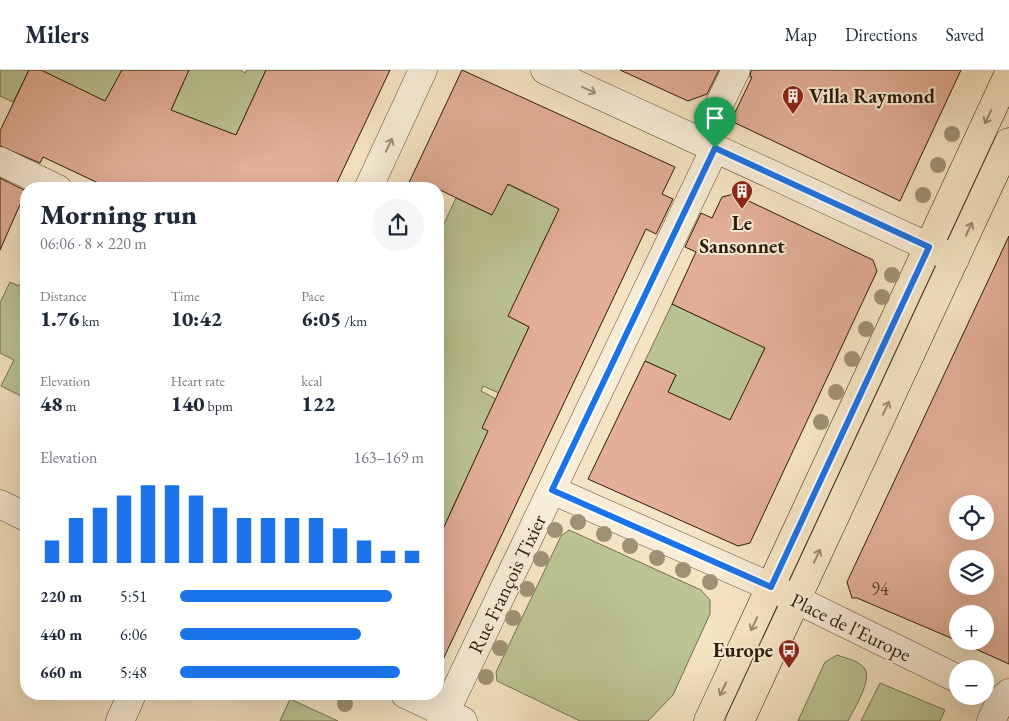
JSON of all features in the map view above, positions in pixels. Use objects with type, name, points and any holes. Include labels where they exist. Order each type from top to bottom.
[{"type":"main road","points":[[708,721],[1007,83]]},
{"type":"main road","points":[[740,721],[1009,142]]},
{"type":"street","points":[[371,182],[423,70]]},
{"type":"street","points":[[545,70],[954,259]]},
{"type":"street","name":"Rue François Tixier","points":[[450,718],[708,145],[736,70]]},
{"type":"street","points":[[0,161],[44,182]]},
{"type":"street","name":"Place de l'Europe","points":[[552,490],[771,587],[949,675]]},
{"type":"street","points":[[0,504],[20,513]]},
{"type":"street","points":[[120,721],[129,700]]},
{"type":"street","points":[[416,700],[450,718]]},
{"type":"green space","points":[[0,70],[29,70],[13,102],[0,96]]},
{"type":"green space","points":[[45,70],[122,70],[100,112],[37,90]]},
{"type":"green space","points":[[137,70],[240,70],[245,73],[247,70],[266,70],[215,181],[210,125],[205,123],[154,147],[183,83]]},
{"type":"green space","points":[[470,166],[527,194],[540,166],[615,172],[546,236],[539,250],[546,254],[509,316],[529,327],[499,393],[483,386],[481,391],[496,399],[494,433],[472,467],[450,513],[450,550],[444,547],[444,223],[456,198],[492,215]]},
{"type":"green space","points":[[10,282],[19,286],[20,284],[20,396],[1,386],[14,360],[0,353],[0,303]]},
{"type":"green space","points":[[672,304],[727,330],[769,339],[751,377],[773,441],[668,392],[676,375],[645,361]]},
{"type":"green space","points":[[569,530],[701,590],[710,600],[710,614],[673,695],[648,721],[580,721],[497,681],[496,672],[561,536]]},
{"type":"green space","points":[[837,655],[860,664],[867,674],[864,688],[848,721],[798,721],[825,662]]},
{"type":"green space","points":[[880,683],[945,710],[940,721],[861,721]]},
{"type":"green space","points":[[290,700],[292,700],[338,721],[280,721]]},
{"type":"building","points":[[29,70],[41,70],[105,101],[122,70],[189,70],[171,110],[236,135],[266,70],[390,70],[337,182],[96,182],[43,157],[40,163],[0,146],[0,131]]},
{"type":"building","points":[[462,70],[675,167],[662,194],[673,199],[656,234],[646,229],[444,657],[444,527],[488,431],[482,428],[529,327],[508,316],[559,209],[508,184],[492,215],[444,192],[444,182],[409,182]]},
{"type":"building","points":[[620,70],[719,70],[707,94],[688,101]]},
{"type":"building","points":[[751,70],[961,70],[900,201],[731,121],[752,77],[750,77]]},
{"type":"building","points":[[0,178],[20,188],[20,205],[0,250]]},
{"type":"building","points":[[734,194],[873,260],[877,271],[750,543],[738,546],[588,479],[645,361],[676,375],[668,392],[730,420],[765,348],[672,304],[696,252],[685,247],[701,213],[712,218],[722,197]]},
{"type":"building","points":[[1009,236],[1009,664],[978,650],[994,650],[994,605],[949,605],[949,637],[857,598],[852,598],[847,582]]},
{"type":"place","name":"Villa Raymond","points":[[793,115]]},
{"type":"place","name":"Le Sansonnet","points":[[742,210]]},
{"type":"place","name":"Europe","points":[[789,669]]},
{"type":"route","points":[[715,148],[929,247],[771,587],[552,490],[715,148]]}]
